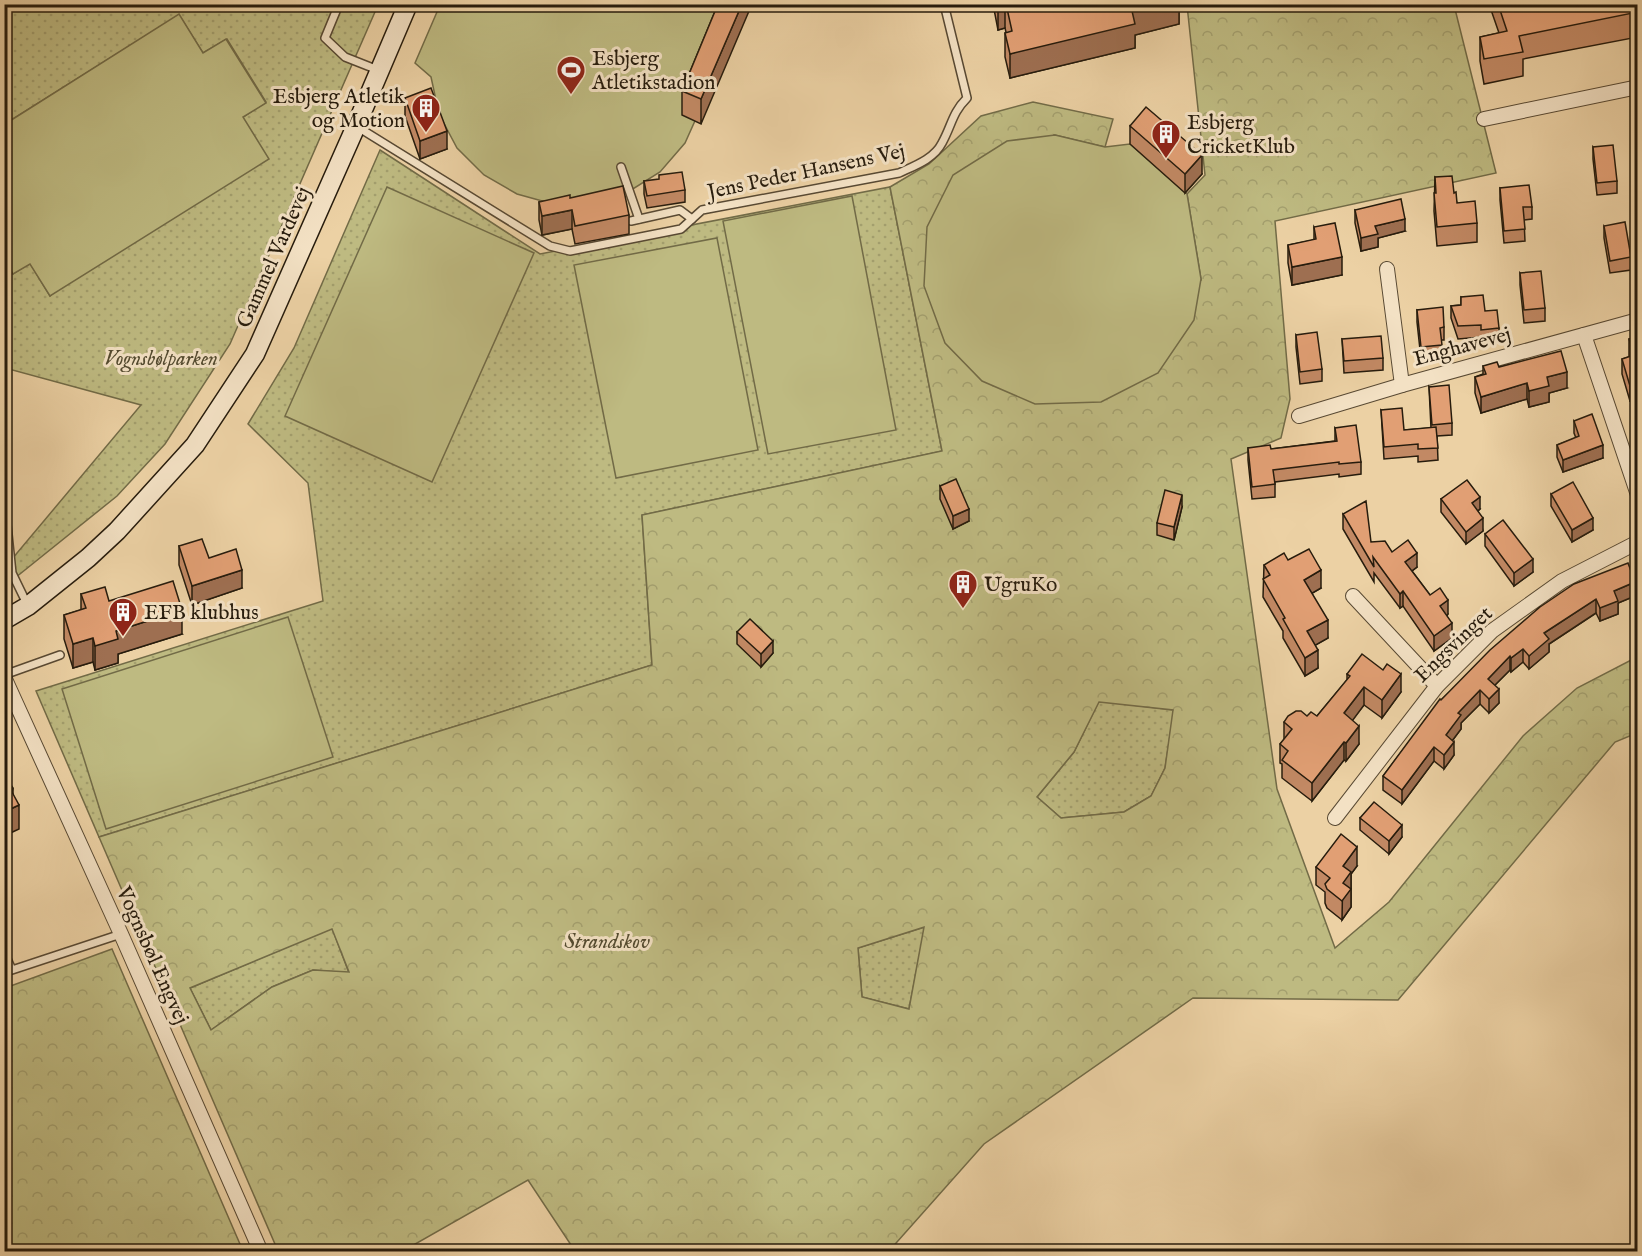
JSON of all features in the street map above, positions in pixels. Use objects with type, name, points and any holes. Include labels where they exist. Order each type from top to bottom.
[{"type":"street","name":"Gammel Vardevej","points":[[4,620],[28,606],[88,558],[117,531],[195,445],[255,354],[408,4]]},
{"type":"street","points":[[1484,119],[1638,87]]},
{"type":"street","points":[[1387,268],[1402,385]]},
{"type":"street","name":"Enghavevej","points":[[1299,416],[1638,320]]},
{"type":"street","points":[[1584,335],[1638,495]]},
{"type":"street","name":"Engsvinget","points":[[1335,818],[1437,686],[1492,631],[1562,581],[1638,542]]},
{"type":"street","points":[[1353,596],[1437,686]]},
{"type":"street","name":"Vognsbøl Engvej","points":[[4,676],[261,1251]]},
{"type":"lane","points":[[339,4],[325,38],[345,57],[379,70]]},
{"type":"lane","name":"Jens Peder Hansens Vej","points":[[356,126],[550,246],[570,251],[681,229],[702,210],[899,172],[923,162],[941,146],[958,107],[967,98],[944,4]]},
{"type":"lane","points":[[621,167],[639,219]]},
{"type":"lane","points":[[631,221],[680,210],[692,219]]},
{"type":"lane","points":[[4,496],[12,573],[28,606]]},
{"type":"lane","points":[[4,676],[60,655]]},
{"type":"lane","points":[[4,952],[12,970],[121,934]]},
{"type":"green space","name":"Vognsbølparken","points":[[4,5],[378,5],[230,344],[165,444],[117,496],[5,586],[5,551],[7,565],[141,405],[5,368],[5,260],[13,274],[30,263],[50,296],[243,117],[266,102],[227,39],[203,53],[179,15],[5,124]]},
{"type":"green space","name":"Esbjerg Atletikstadion","points":[[440,5],[747,5],[685,143],[660,172],[628,192],[591,203],[553,204],[517,194],[484,175],[457,148],[439,114],[431,77],[415,63]]},
{"type":"green space","name":"Strandskov","points":[[1187,5],[1454,5],[1496,173],[1275,221],[1290,399],[1281,438],[1231,459],[1277,789],[1335,948],[1389,902],[1523,736],[1577,688],[1637,657],[1637,733],[1615,742],[1398,1000],[1193,998],[984,1144],[889,1251],[575,1251],[528,1180],[403,1251],[278,1251],[99,837],[652,665],[642,515],[942,451],[890,187],[929,164],[981,116],[1033,102],[1113,119],[1105,147],[1055,135],[1201,279],[1187,194],[1205,175]],"holes":[[[1099,702],[1173,710],[1165,768],[1151,796],[1124,812],[1061,818],[1037,797],[1074,752]],[[924,927],[909,1009],[862,997],[858,948]],[[332,929],[349,972],[313,970],[272,987],[211,1030],[190,988]]]},
{"type":"green space","points":[[179,14],[203,53],[226,39],[266,103],[243,117],[269,159],[50,296],[30,264],[13,274],[5,260],[5,124]]},
{"type":"green space","points":[[1055,135],[1105,147],[1130,144],[1187,194],[1201,279],[1194,320],[1158,373],[1101,402],[1035,404],[982,381],[945,343],[924,286],[927,227],[953,175],[1007,141]]},
{"type":"green space","points":[[380,150],[540,254],[890,187],[942,451],[642,515],[652,665],[99,837],[36,691],[323,601],[308,483],[248,424],[294,348]]},
{"type":"green space","points":[[387,187],[534,253],[432,482],[285,416]]},
{"type":"green space","points":[[852,196],[896,430],[768,454],[723,221]]},
{"type":"green space","points":[[717,238],[758,450],[616,478],[574,265]]},
{"type":"green space","points":[[288,617],[333,757],[106,829],[62,689]]},
{"type":"green space","points":[[1099,701],[1174,710],[1165,768],[1151,796],[1124,812],[1061,818],[1037,797],[1074,752]]},
{"type":"green space","points":[[925,927],[909,1009],[862,997],[858,948]]},
{"type":"green space","points":[[332,928],[349,973],[313,970],[272,987],[211,1030],[190,988]]},
{"type":"green space","points":[[112,949],[243,1251],[5,1251],[5,988]]},
{"type":"building","points":[[718,4],[742,4],[701,99],[682,91]]},
{"type":"building","points":[[1006,4],[1161,4],[1132,11],[1135,24],[1010,54],[1005,33],[1012,31]]},
{"type":"building","points":[[1498,4],[1638,4],[1638,12],[1519,36],[1523,52],[1484,59],[1480,37],[1507,31]]},
{"type":"building","points":[[431,88],[447,131],[420,141],[405,98]]},
{"type":"building","points":[[1146,107],[1202,155],[1185,174],[1130,126]]},
{"type":"building","points":[[1613,145],[1617,181],[1597,183],[1593,147]]},
{"type":"building","points":[[682,172],[685,190],[647,196],[644,181],[659,179],[659,175]]},
{"type":"building","points":[[1452,176],[1457,203],[1475,201],[1477,223],[1437,227],[1435,177]]},
{"type":"building","points":[[1529,185],[1532,207],[1523,207],[1525,229],[1504,231],[1500,188]]},
{"type":"building","points":[[623,186],[629,215],[575,226],[572,210],[542,216],[539,202],[570,195],[570,198]]},
{"type":"building","points":[[1401,199],[1405,219],[1375,226],[1378,234],[1361,238],[1355,210]]},
{"type":"building","points":[[1625,222],[1631,257],[1610,261],[1604,226]]},
{"type":"building","points":[[1335,223],[1342,257],[1292,267],[1288,245],[1316,239],[1314,227]]},
{"type":"building","points":[[1541,271],[1545,308],[1524,310],[1520,273]]},
{"type":"building","points":[[1483,295],[1485,311],[1497,310],[1499,328],[1481,330],[1481,325],[1458,326],[1451,306],[1461,305],[1461,297]]},
{"type":"building","points":[[1443,307],[1444,327],[1440,328],[1442,345],[1421,347],[1417,310]]},
{"type":"building","points":[[1317,332],[1322,369],[1300,372],[1296,335]]},
{"type":"building","points":[[1381,336],[1383,358],[1344,361],[1342,339]]},
{"type":"building","points":[[1638,336],[1638,383],[1630,386],[1622,359],[1634,355],[1629,339]]},
{"type":"building","points":[[1561,351],[1567,372],[1547,377],[1549,386],[1529,391],[1527,383],[1481,397],[1475,377],[1486,374],[1483,366],[1497,362],[1499,367]]},
{"type":"building","points":[[1449,385],[1452,423],[1432,425],[1429,387]]},
{"type":"building","points":[[1402,408],[1404,430],[1436,427],[1438,448],[1418,449],[1418,444],[1384,447],[1381,410]]},
{"type":"building","points":[[1592,414],[1603,445],[1563,460],[1557,445],[1579,436],[1574,421]]},
{"type":"building","points":[[1356,425],[1361,462],[1339,464],[1339,462],[1273,470],[1275,484],[1252,487],[1248,448],[1270,445],[1271,449],[1337,441],[1335,428]]},
{"type":"building","points":[[956,479],[969,509],[953,516],[940,486]]},
{"type":"building","points":[[1467,480],[1480,497],[1472,503],[1483,518],[1466,532],[1441,499]]},
{"type":"building","points":[[1573,482],[1593,518],[1572,530],[1551,494]]},
{"type":"building","points":[[1165,490],[1182,495],[1174,527],[1157,523]]},
{"type":"building","points":[[1366,501],[1371,542],[1385,541],[1392,552],[1408,540],[1417,553],[1405,562],[1430,595],[1440,588],[1448,600],[1440,606],[1452,623],[1434,636],[1403,591],[1400,594],[1373,557],[1374,567],[1343,514]]},
{"type":"building","points":[[1503,520],[1533,559],[1514,573],[1485,534]]},
{"type":"building","points":[[202,539],[209,558],[236,549],[242,570],[192,586],[179,546]]},
{"type":"building","points":[[1309,549],[1321,570],[1304,580],[1328,620],[1307,631],[1318,650],[1305,658],[1263,579],[1270,575],[1264,565],[1284,553],[1288,560]]},
{"type":"building","points":[[1628,563],[1635,582],[1614,591],[1618,601],[1600,608],[1596,599],[1544,633],[1549,639],[1529,656],[1523,649],[1511,658],[1510,656],[1488,679],[1499,689],[1489,699],[1480,690],[1458,713],[1461,715],[1446,735],[1454,742],[1444,755],[1434,747],[1402,790],[1383,776],[1440,699],[1490,650],[1540,607],[1574,584]]},
{"type":"building","points":[[173,581],[182,610],[116,631],[118,639],[95,646],[93,638],[73,644],[64,615],[86,608],[81,594],[105,587],[109,601]]},
{"type":"building","points":[[750,619],[773,641],[761,654],[737,632]]},
{"type":"building","points":[[1362,654],[1383,670],[1387,664],[1401,674],[1382,700],[1364,687],[1344,713],[1359,726],[1312,783],[1282,760],[1288,751],[1280,744],[1292,729],[1284,722],[1296,711],[1301,711],[1307,716],[1311,712],[1317,716],[1350,676],[1347,674]]},
{"type":"building","points":[[4,775],[13,788],[12,792],[19,805],[4,812]]},
{"type":"building","points":[[1374,802],[1402,825],[1389,841],[1360,818]]},
{"type":"building","points":[[1341,834],[1357,847],[1343,866],[1351,872],[1343,883],[1351,889],[1342,901],[1327,889],[1325,884],[1330,878],[1316,867]]},
{"type":"place","name":"Esbjerg Atletikstadion","points":[[571,96]]},
{"type":"place","name":"Esbjerg Atletik og Motion","points":[[426,134]]},
{"type":"place","name":"Esbjerg CricketKlub","points":[[1166,160]]},
{"type":"place","name":"UgruKo","points":[[963,610]]},
{"type":"place","name":"EFB klubhus","points":[[123,638]]}]
